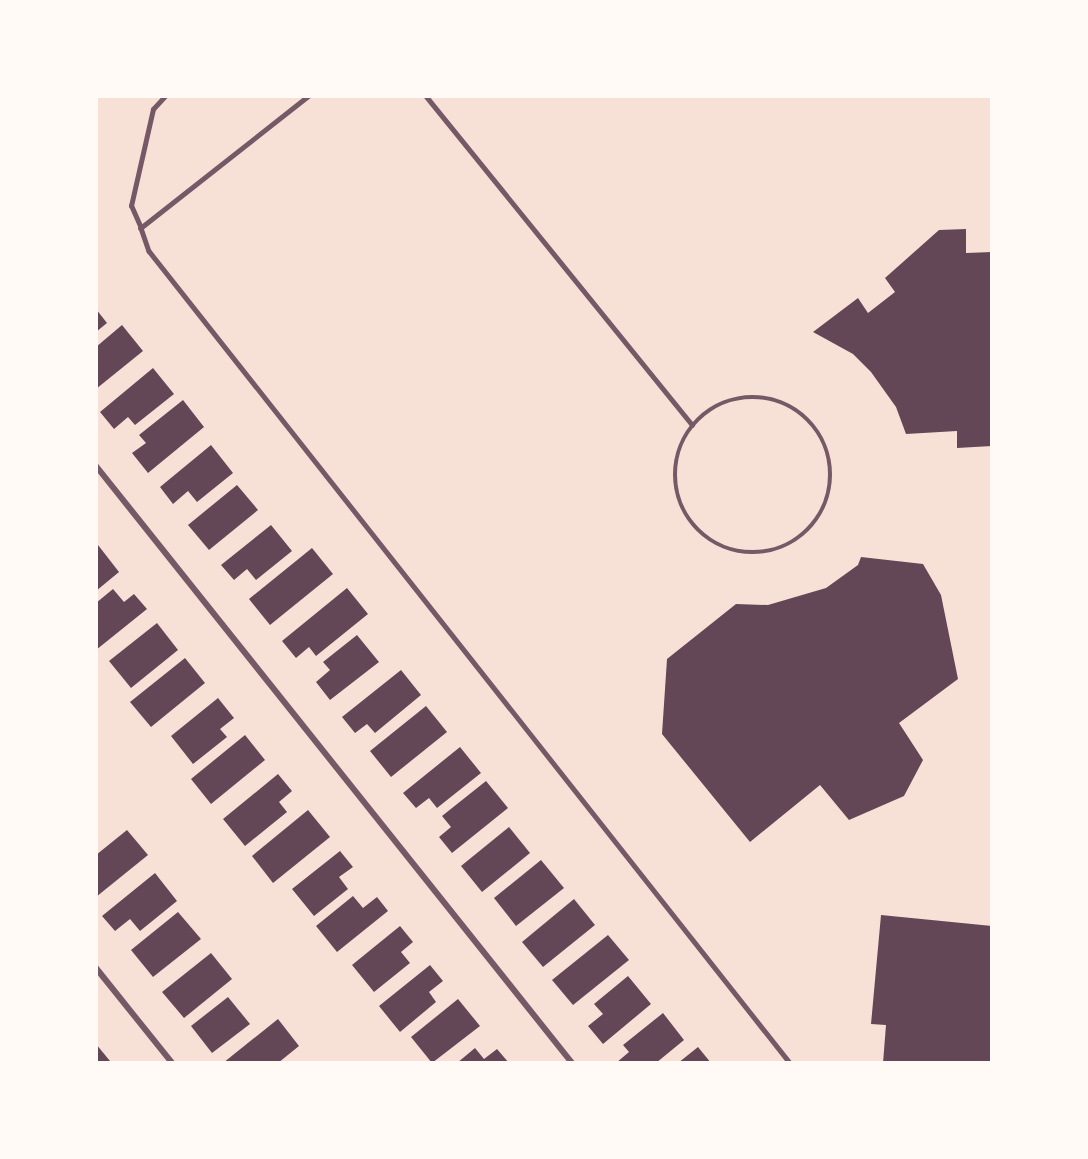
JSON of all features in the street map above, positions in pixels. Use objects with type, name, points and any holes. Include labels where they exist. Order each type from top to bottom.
[{"type":"street","points":[[96,466],[572,1063]]},
{"type":"street","points":[[96,968],[172,1063]]},
{"type":"lane","points":[[165,96],[153,109],[131,206],[156,260],[790,1063]]},
{"type":"lane","points":[[141,228],[309,96]]},
{"type":"lane","points":[[426,96],[692,425]]},
{"type":"lane","points":[[742,397],[777,400],[798,410],[815,427],[829,459],[830,494],[820,516],[806,534],[786,547],[763,553],[740,552],[708,538],[686,516],[674,479],[676,459],[692,425],[709,409],[742,397]]},
{"type":"building","points":[[966,229],[966,253],[992,252],[992,446],[957,448],[957,431],[906,434],[896,407],[871,372],[853,354],[813,332],[858,298],[868,313],[895,292],[885,278],[939,230]]},
{"type":"building","points":[[96,309],[107,323],[96,332]]},
{"type":"building","points":[[122,325],[143,351],[96,389],[96,347]]},
{"type":"building","points":[[153,368],[174,394],[135,425],[128,417],[114,429],[100,412]]},
{"type":"building","points":[[183,400],[204,427],[148,473],[132,453],[146,443],[139,435]]},
{"type":"building","points":[[211,445],[233,473],[197,502],[188,491],[173,504],[160,487]]},
{"type":"building","points":[[237,485],[258,510],[209,550],[188,525]]},
{"type":"building","points":[[271,525],[292,551],[256,580],[247,569],[234,580],[221,565]]},
{"type":"building","points":[[98,545],[119,572],[96,591],[96,547]]},
{"type":"building","points":[[312,548],[333,574],[270,625],[249,599]]},
{"type":"building","points":[[861,557],[923,564],[941,595],[958,679],[899,723],[923,760],[904,796],[849,820],[820,785],[750,842],[662,734],[667,659],[736,604],[768,605],[826,588],[858,565]]},
{"type":"building","points":[[347,588],[368,614],[316,656],[309,647],[296,658],[282,641]]},
{"type":"building","points":[[113,589],[124,602],[134,594],[147,609],[96,650],[96,603]]},
{"type":"building","points":[[157,623],[178,650],[131,688],[109,661]]},
{"type":"building","points":[[357,635],[379,662],[330,700],[316,682],[330,670],[323,662]]},
{"type":"building","points":[[185,658],[205,683],[151,727],[130,702]]},
{"type":"building","points":[[401,670],[421,695],[375,733],[367,724],[355,733],[342,717]]},
{"type":"building","points":[[218,698],[234,718],[220,729],[227,737],[193,764],[171,736]]},
{"type":"building","points":[[426,706],[447,732],[391,777],[370,751]]},
{"type":"building","points":[[245,735],[265,760],[211,804],[191,779]]},
{"type":"building","points":[[460,747],[481,773],[437,808],[429,798],[416,808],[403,793]]},
{"type":"building","points":[[278,774],[292,791],[279,802],[287,812],[245,846],[223,819]]},
{"type":"building","points":[[486,781],[508,808],[452,853],[439,837],[451,827],[442,816]]},
{"type":"building","points":[[308,810],[330,837],[273,883],[252,856]]},
{"type":"building","points":[[509,827],[530,853],[482,892],[461,866]]},
{"type":"building","points":[[127,830],[148,855],[96,897],[96,855]]},
{"type":"building","points":[[340,851],[353,867],[339,877],[348,889],[314,916],[292,889]]},
{"type":"building","points":[[541,860],[564,888],[516,926],[494,898]]},
{"type":"building","points":[[155,873],[177,901],[140,931],[130,919],[115,931],[102,916]]},
{"type":"building","points":[[353,896],[363,908],[377,897],[388,911],[337,952],[316,926]]},
{"type":"building","points":[[574,899],[595,925],[543,967],[522,942]]},
{"type":"building","points":[[178,912],[201,939],[153,977],[131,950]]},
{"type":"building","points":[[881,915],[992,926],[992,1063],[883,1063],[886,1025],[871,1024]]},
{"type":"building","points":[[400,926],[413,942],[401,952],[410,963],[374,992],[352,965]]},
{"type":"building","points":[[608,935],[629,960],[573,1005],[552,980]]},
{"type":"building","points":[[211,953],[232,979],[184,1018],[162,992]]},
{"type":"building","points":[[430,965],[443,981],[429,992],[436,1002],[400,1032],[379,1006]]},
{"type":"building","points":[[628,976],[651,1004],[603,1044],[588,1026],[603,1014],[594,1004]]},
{"type":"building","points":[[228,997],[250,1024],[212,1053],[191,1026]]},
{"type":"building","points":[[458,999],[480,1026],[432,1063],[411,1037]]},
{"type":"building","points":[[663,1013],[684,1040],[656,1063],[616,1063],[629,1052],[623,1045]]},
{"type":"building","points":[[278,1019],[299,1046],[278,1063],[223,1063]]},
{"type":"building","points":[[96,1044],[110,1061],[108,1063],[96,1063]]},
{"type":"building","points":[[698,1047],[711,1063],[678,1063]]},
{"type":"building","points":[[475,1048],[484,1059],[497,1049],[509,1063],[457,1063]]}]
